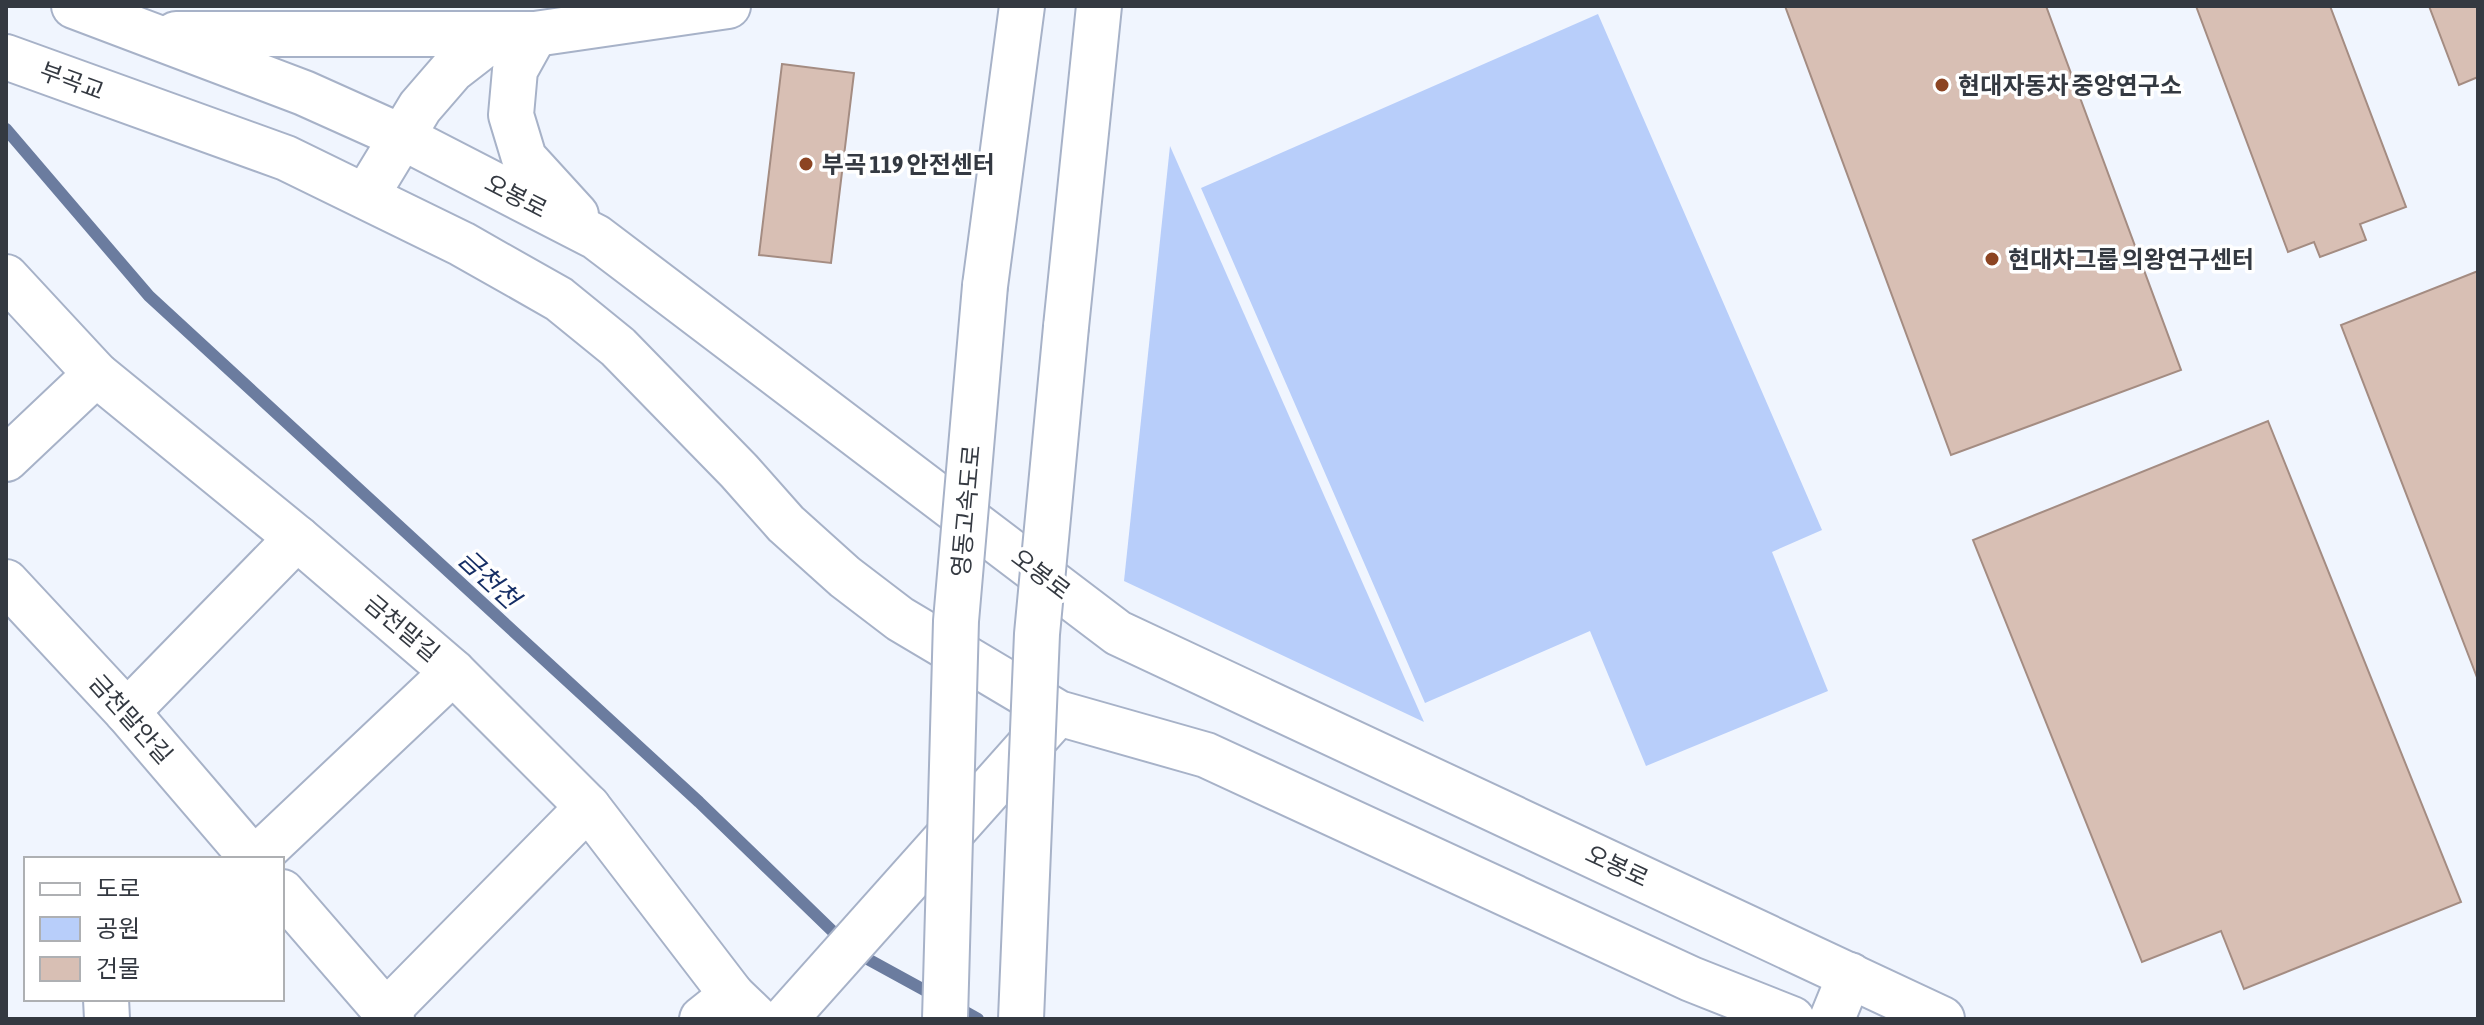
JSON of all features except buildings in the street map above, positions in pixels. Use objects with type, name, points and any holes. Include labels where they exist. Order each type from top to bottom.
[{"type":"main road","points":[[74,6],[150,34],[535,34]]},
{"type":"main road","points":[[712,7],[535,34],[483,46],[452,70],[420,107],[366,196],[462,244],[559,299],[618,347],[786,524],[845,577],[900,619],[1058,713],[1206,755],[1691,979],[1792,1019]]},
{"type":"main road","name":"영동고속도로","points":[[945,1019],[956,621],[985,286],[1022,12]]},
{"type":"main road","points":[[1021,1019],[1037,634],[1098,18]]},
{"type":"main road","name":"오봉로","points":[[150,34],[304,93],[402,137],[596,237],[1118,633],[1942,1019]]},
{"type":"main road","points":[[535,34],[515,70],[511,115],[524,158],[596,237]]},
{"type":"main road","name":"부곡교","points":[[6,57],[286,158],[366,196]]},
{"type":"main road","name":"금천말길","points":[[6,277],[96,374],[297,538],[453,672],[588,807],[730,1011]]},
{"type":"main road","points":[[6,459],[96,374]]},
{"type":"main road","points":[[127,712],[297,538]]},
{"type":"main road","name":"금천말안길","points":[[6,582],[127,712],[252,857]]},
{"type":"main road","points":[[256,857],[453,672]]},
{"type":"main road","points":[[785,1019],[1058,713]]},
{"type":"main road","points":[[284,894],[389,1016],[588,807]]},
{"type":"main road","points":[[1832,1019],[1850,975]]},
{"type":"main road","points":[[1691,979],[1712,1019]]},
{"type":"green space","points":[[1598,14],[1822,530],[1772,552],[1828,691],[1646,766],[1590,631],[1425,703],[1201,188]]},
{"type":"green space","points":[[1170,146],[1424,722],[1124,581]]},
{"type":"waterway","name":"금천천","points":[[6,129],[149,296],[699,802],[853,951],[937,997]]},
{"type":"waterway","name":"금천천","points":[[953,1005],[978,1019]]},
{"type":"place","name":"현대자동차 중앙연구소","points":[[1942,85]]},
{"type":"place","name":"부곡 119 안전센터","points":[[806,164]]},
{"type":"place","name":"현대차그룹 의왕연구센터","points":[[1992,259]]}]
